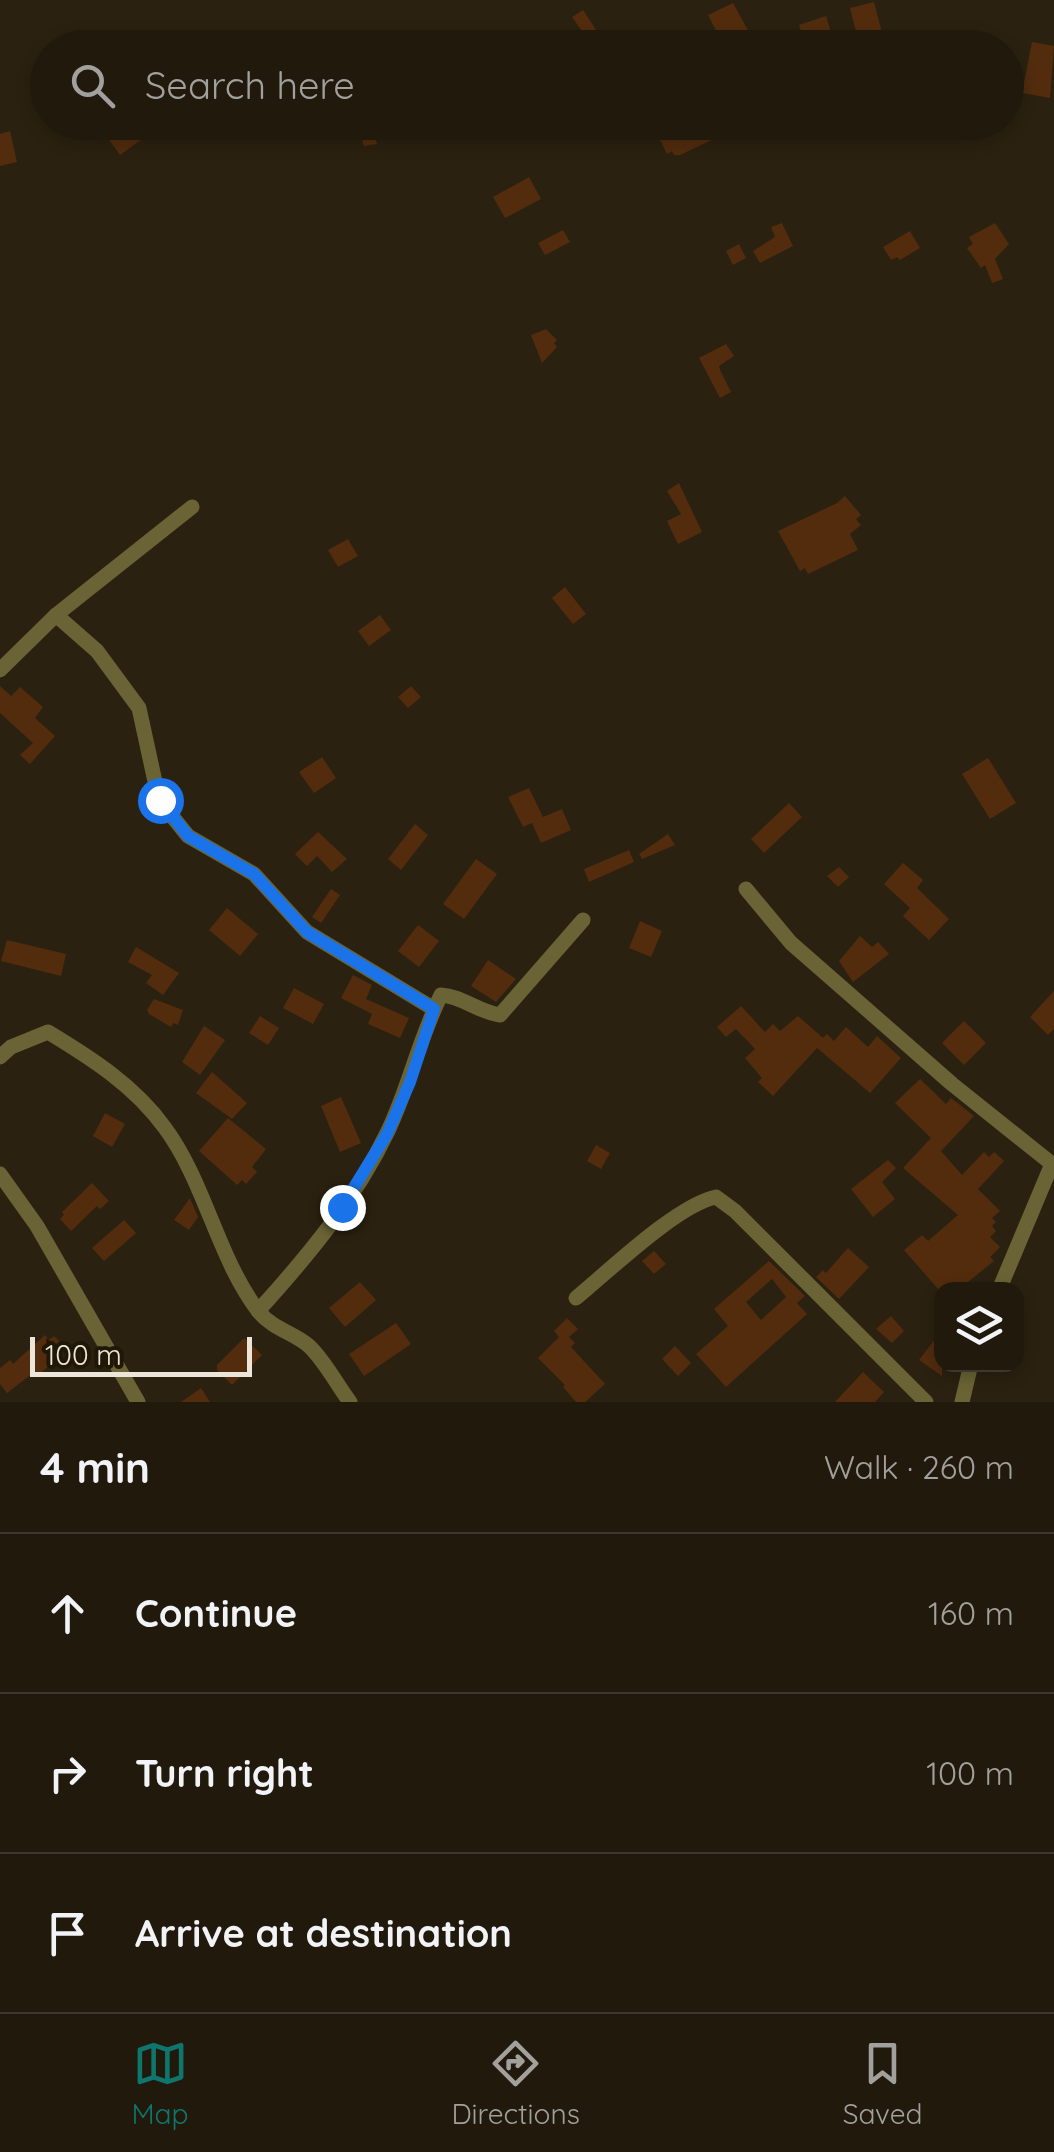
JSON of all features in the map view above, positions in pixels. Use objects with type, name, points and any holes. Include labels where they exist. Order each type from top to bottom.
[{"type":"street","points":[[0,670],[56,615],[192,507]]},
{"type":"street","points":[[56,615],[97,651],[138,708],[160,800],[188,836],[254,874],[307,932],[434,1009]]},
{"type":"street","points":[[746,889],[791,944],[952,1084],[1053,1162],[1002,1282]]},
{"type":"street","points":[[258,1310],[310,1252],[368,1167],[410,1082],[440,995],[453,996],[480,1012],[500,1015],[583,920]]},
{"type":"street","points":[[0,1057],[11,1046],[48,1032],[98,1062],[146,1105],[168,1131],[258,1310],[286,1334],[310,1347],[350,1402]]},
{"type":"street","points":[[0,1174],[37,1226],[138,1402]]},
{"type":"street","points":[[576,1298],[664,1226],[701,1200],[716,1197],[926,1402]]},
{"type":"street","points":[[962,1402],[969,1372]]},
{"type":"building","points":[[874,2],[881,30],[856,30],[850,8]]},
{"type":"building","points":[[733,3],[748,30],[716,30],[708,15]]},
{"type":"building","points":[[583,10],[596,30],[581,30],[572,17]]},
{"type":"building","points":[[826,16],[830,30],[801,30],[799,25]]},
{"type":"building","points":[[1032,42],[1054,46],[1050,98],[1024,93]]},
{"type":"building","points":[[10,131],[17,162],[0,166],[0,134]]},
{"type":"building","points":[[109,140],[141,140],[120,155]]},
{"type":"building","points":[[362,140],[376,140],[377,144],[364,146]]},
{"type":"building","points":[[660,140],[712,140],[680,155],[672,151],[667,154]]},
{"type":"building","points":[[529,177],[541,199],[505,218],[493,197]]},
{"type":"building","points":[[782,223],[793,246],[760,263],[753,251],[775,237],[771,227]]},
{"type":"building","points":[[995,223],[1009,244],[995,259],[1003,279],[992,283],[985,265],[981,268],[967,248],[973,244],[969,237]]},
{"type":"building","points":[[563,230],[570,242],[545,255],[538,243]]},
{"type":"building","points":[[910,231],[920,248],[900,260],[891,260],[883,247]]},
{"type":"building","points":[[739,244],[746,258],[733,265],[726,251]]},
{"type":"building","points":[[546,329],[557,340],[557,347],[542,363],[531,335]]},
{"type":"building","points":[[726,344],[734,356],[719,366],[731,392],[720,398],[699,358]]},
{"type":"building","points":[[679,483],[702,532],[678,544],[667,521],[681,514],[667,491]]},
{"type":"building","points":[[845,496],[861,515],[856,519],[861,525],[850,534],[858,550],[808,574],[805,568],[800,571],[778,531]]},
{"type":"building","points":[[348,539],[358,556],[338,567],[328,550]]},
{"type":"building","points":[[565,587],[586,614],[573,624],[552,598]]},
{"type":"building","points":[[380,615],[391,630],[369,646],[358,631]]},
{"type":"building","points":[[0,686],[11,696],[20,687],[43,707],[35,718],[55,736],[30,764],[20,755],[33,743],[0,713]]},
{"type":"building","points":[[411,686],[421,697],[408,708],[398,697]]},
{"type":"building","points":[[322,757],[336,778],[314,793],[299,772]]},
{"type":"building","points":[[988,758],[1016,803],[990,819],[962,774]]},
{"type":"building","points":[[529,788],[543,817],[562,809],[571,830],[541,843],[532,823],[523,827],[508,797]]},
{"type":"building","points":[[789,803],[802,817],[764,853],[751,839]]},
{"type":"building","points":[[415,824],[428,835],[401,870],[388,859]]},
{"type":"building","points":[[318,832],[347,859],[332,872],[317,856],[307,866],[295,854]]},
{"type":"building","points":[[668,834],[675,845],[642,859],[639,854]]},
{"type":"building","points":[[629,850],[634,862],[589,882],[584,869]]},
{"type":"building","points":[[476,859],[497,874],[464,919],[443,904]]},
{"type":"building","points":[[903,863],[923,880],[917,888],[949,919],[929,940],[903,916],[910,908],[884,884]]},
{"type":"building","points":[[839,867],[849,877],[838,887],[827,876]]},
{"type":"building","points":[[331,889],[340,895],[321,923],[312,917]]},
{"type":"building","points":[[227,908],[258,934],[240,956],[209,930]]},
{"type":"building","points":[[640,921],[662,931],[651,957],[629,948]]},
{"type":"building","points":[[418,925],[439,941],[419,967],[398,951]]},
{"type":"building","points":[[860,936],[872,947],[878,942],[889,954],[853,982],[839,961]]},
{"type":"building","points":[[7,940],[66,954],[61,976],[1,961]]},
{"type":"building","points":[[136,947],[179,973],[163,995],[146,983],[152,975],[128,962]]},
{"type":"building","points":[[488,960],[516,979],[496,1002],[471,986]]},
{"type":"building","points":[[353,975],[372,985],[366,999],[409,1018],[400,1038],[368,1024],[372,1014],[341,998]]},
{"type":"building","points":[[294,988],[324,1004],[313,1024],[283,1008]]},
{"type":"building","points":[[1054,991],[1054,1029],[1048,1035],[1030,1017]]},
{"type":"building","points":[[154,999],[183,1010],[178,1025],[173,1023],[171,1027],[149,1014],[147,1010]]},
{"type":"building","points":[[741,1006],[765,1032],[773,1024],[780,1031],[798,1016],[823,1038],[827,1034],[834,1041],[846,1027],[868,1047],[877,1036],[901,1058],[870,1093],[817,1048],[773,1096],[758,1082],[762,1078],[745,1058],[755,1049],[736,1029],[726,1037],[717,1027]]},
{"type":"building","points":[[260,1016],[279,1028],[268,1045],[249,1033]]},
{"type":"building","points":[[964,1021],[986,1043],[964,1065],[942,1043]]},
{"type":"building","points":[[204,1026],[225,1040],[200,1075],[182,1062]]},
{"type":"building","points":[[212,1072],[247,1103],[232,1119],[196,1093]]},
{"type":"building","points":[[920,1079],[946,1104],[951,1098],[974,1116],[941,1151],[962,1175],[984,1152],[989,1157],[994,1152],[1004,1161],[978,1189],[1000,1211],[992,1218],[996,1231],[990,1237],[1000,1247],[990,1257],[994,1261],[968,1282],[934,1284],[904,1250],[922,1235],[928,1241],[958,1215],[903,1168],[931,1138],[895,1103]]},
{"type":"building","points":[[341,1097],[361,1143],[340,1152],[321,1106]]},
{"type":"building","points":[[105,1113],[125,1124],[112,1147],[93,1136]]},
{"type":"building","points":[[228,1118],[266,1149],[252,1167],[257,1172],[246,1184],[242,1180],[237,1185],[199,1151]]},
{"type":"building","points":[[596,1145],[610,1153],[601,1169],[587,1161]]},
{"type":"building","points":[[888,1160],[896,1168],[882,1182],[895,1199],[873,1217],[851,1189]]},
{"type":"building","points":[[92,1183],[109,1201],[100,1209],[97,1206],[71,1231],[60,1219],[62,1212]]},
{"type":"building","points":[[190,1198],[198,1217],[189,1230],[174,1220]]},
{"type":"building","points":[[124,1220],[136,1233],[104,1261],[92,1248]]},
{"type":"building","points":[[848,1248],[869,1267],[839,1299],[816,1277],[823,1270],[826,1273]]},
{"type":"building","points":[[654,1251],[666,1264],[654,1274],[642,1261]]},
{"type":"building","points":[[769,1261],[805,1296],[797,1303],[807,1314],[726,1387],[696,1354],[728,1326],[714,1309]],"holes":[[[772,1279],[786,1297],[761,1320],[746,1302]]]},
{"type":"building","points":[[360,1282],[376,1300],[345,1327],[329,1308]]},
{"type":"building","points":[[891,1316],[904,1331],[892,1343],[876,1329]]},
{"type":"building","points":[[567,1318],[578,1329],[569,1337],[575,1343],[571,1347],[605,1384],[585,1402],[576,1402],[538,1358],[559,1337],[554,1331]]},
{"type":"building","points":[[396,1323],[411,1344],[364,1376],[349,1354]]},
{"type":"building","points":[[45,1335],[49,1340],[54,1336],[63,1345],[58,1350],[62,1355],[36,1377],[33,1373],[7,1393],[0,1384],[0,1368],[10,1360],[13,1364]]},
{"type":"building","points":[[244,1338],[262,1355],[232,1385],[217,1365]]},
{"type":"building","points":[[934,1340],[934,1370],[919,1360]]},
{"type":"building","points":[[675,1346],[691,1363],[678,1376],[662,1359]]},
{"type":"building","points":[[863,1372],[884,1392],[875,1402],[835,1402]]},
{"type":"building","points":[[201,1388],[210,1402],[181,1402]]},
{"type":"route","points":[[160,800],[188,836],[254,874],[307,932],[434,1009],[416,1054],[410,1082],[387,1134],[342,1207]]}]
